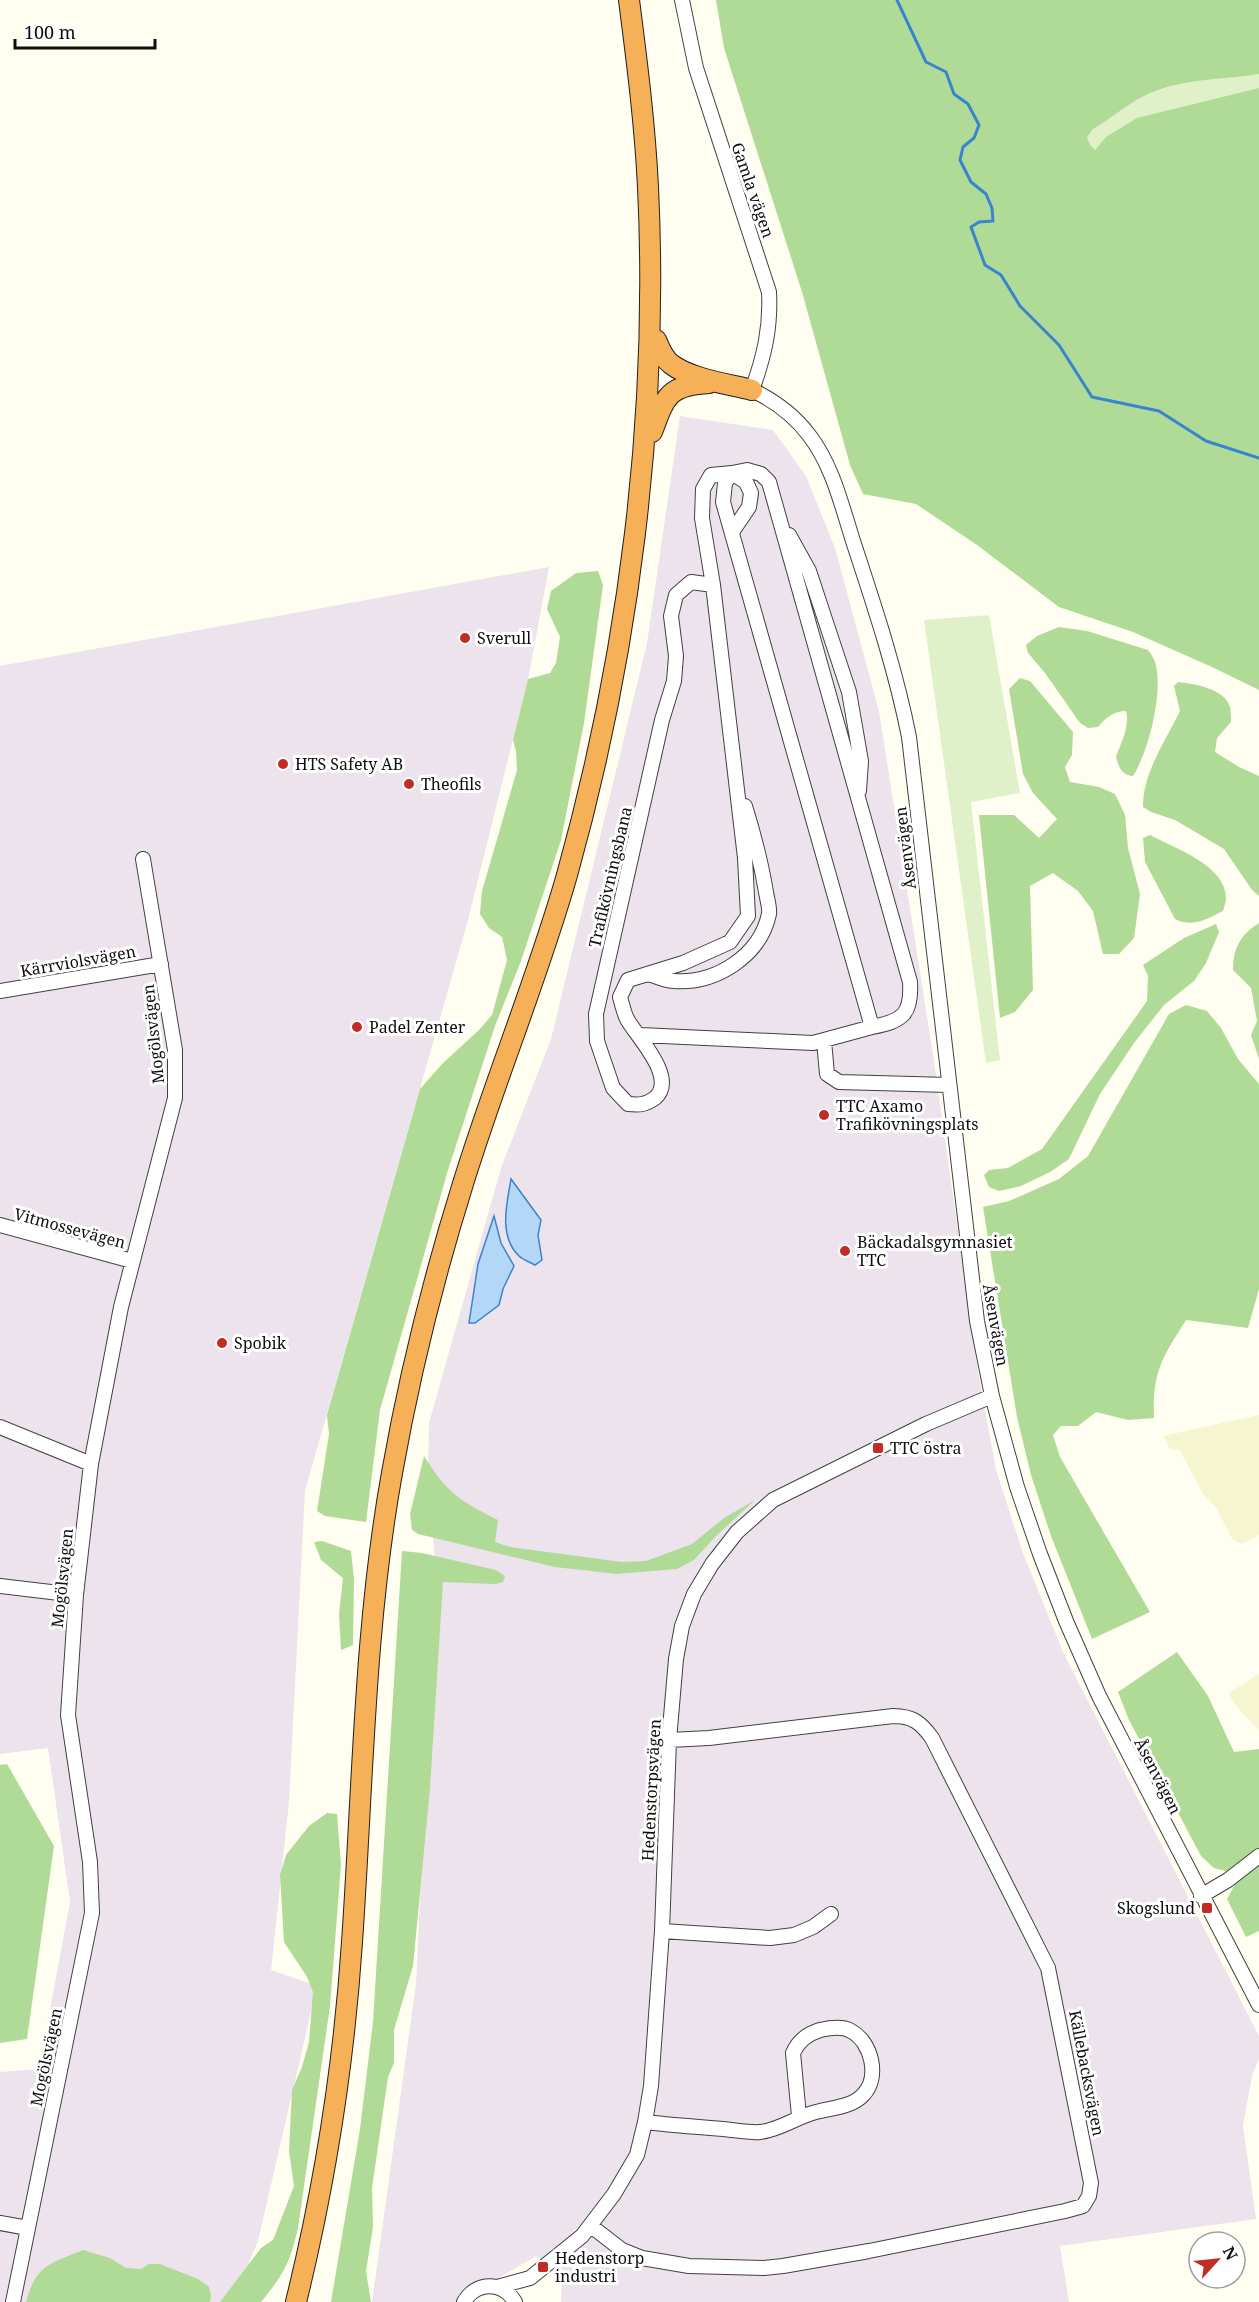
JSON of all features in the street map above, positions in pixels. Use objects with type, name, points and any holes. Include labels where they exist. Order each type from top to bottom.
[{"type":"highway","points":[[296,2302],[321,2186],[345,2022],[353,1934],[371,1627],[384,1516],[393,1465],[429,1305],[462,1185],[566,878],[591,780],[612,681],[629,574],[644,432],[649,279],[648,186],[639,80],[629,0]]},
{"type":"highway","points":[[306,2302],[330,2186],[354,2022],[364,1914],[380,1629],[404,1455],[417,1390],[453,1247],[573,880],[620,682],[635,586],[652,432],[656,340],[654,186],[646,79],[635,0]]},
{"type":"highway","points":[[656,340],[666,359],[673,366],[720,383],[752,390]]},
{"type":"highway","points":[[652,432],[663,402],[674,390],[690,384],[720,383]]},
{"type":"street","name":"Gamla vägen","points":[[682,0],[696,68],[769,292],[768,341],[752,390]]},
{"type":"street","name":"Åsenvägen","points":[[752,390],[776,403],[796,420],[809,435],[827,466],[892,661],[909,737],[976,1309],[992,1396],[1017,1487],[1066,1621],[1099,1696],[1259,2005]]},
{"type":"street","name":"Trafikövningsbana","points":[[640,1035],[813,1043],[891,1023],[905,1014],[911,1000],[910,982],[769,482],[761,474],[747,470],[711,475],[703,489],[702,518],[713,585],[736,777],[745,858],[748,916],[730,942],[683,963],[628,980],[620,997],[627,1019],[640,1035],[660,1071],[662,1089],[657,1096],[644,1105],[628,1104],[613,1088],[597,1041],[596,1014],[662,720],[674,681],[676,656],[671,616],[676,595],[691,582],[713,585]]},
{"type":"street","points":[[732,532],[749,507],[751,493],[746,482],[732,473],[725,483],[723,502],[872,1027]]},
{"type":"street","name":"Trafikövningsbana","points":[[778,518],[809,571],[849,692],[861,761],[859,802]]},
{"type":"street","name":"Trafikövningsbana","points":[[648,974],[674,981],[699,979],[722,972],[745,957],[759,941],[769,913],[758,845],[736,777]]},
{"type":"street","name":"Mogölsvägen","points":[[14,2302],[92,1913],[90,1862],[68,1715],[76,1595],[91,1464],[121,1307],[175,1098],[175,1050],[143,860]]},
{"type":"street","name":"Kärrviolsvägen","points":[[0,991],[161,964]]},
{"type":"street","points":[[824,1041],[827,1074],[838,1082],[949,1085]]},
{"type":"street","name":"Vitmossevägen","points":[[0,1226],[132,1262]]},
{"type":"street","name":"Hedenstorpsvägen","points":[[464,2302],[478,2288],[497,2287],[530,2278],[570,2246],[591,2226],[614,2194],[637,2155],[651,2086],[662,1931],[669,1740],[676,1659],[682,1626],[694,1594],[712,1564],[737,1532],[773,1500],[926,1424],[992,1396]]},
{"type":"street","points":[[0,1427],[91,1464]]},
{"type":"street","points":[[0,1586],[76,1595]]},
{"type":"street","name":"Källebacksvägen","points":[[591,2226],[622,2250],[642,2258],[689,2266],[764,2268],[869,2251],[1065,2211],[1083,2206],[1089,2196],[1091,2183],[1048,1968],[937,1748],[921,1723],[906,1716],[893,1716],[709,1738],[669,1740]]},
{"type":"street","points":[[1202,1896],[1228,1880],[1259,1856]]},
{"type":"street","points":[[662,1931],[770,1938],[794,1935],[813,1928],[831,1914]]},
{"type":"street","points":[[645,2122],[760,2132],[780,2127],[799,2116],[851,2103],[862,2096],[868,2088],[872,2066],[866,2044],[850,2030],[842,2028],[819,2030],[797,2044],[793,2053],[793,2063],[799,2116]]},
{"type":"street","points":[[0,2223],[28,2228]]},
{"type":"street","points":[[497,2287],[506,2291],[517,2302],[530,2278]]},
{"type":"shaded area","points":[[680,416],[773,430],[806,476],[835,548],[879,711],[934,1061],[976,1360],[996,1470],[1023,1553],[1063,1652],[1259,2036],[1259,2059],[1252,2076],[1243,2126],[1256,2219],[1060,2246],[1069,2302],[561,2302],[562,2277],[536,2256],[458,2302],[372,2302],[416,1984],[435,1564],[428,1464],[429,1423],[501,1168],[551,1039],[647,643]]},
{"type":"shaded area","points":[[549,567],[528,679],[467,924],[305,1491],[289,1802],[271,1970],[317,1986],[258,2241],[238,2288],[223,2302],[0,2302],[0,2072],[39,2069],[70,1902],[48,1748],[0,1754],[0,666]]},
{"type":"green space","points":[[716,0],[1259,0],[1259,690],[1133,632],[1059,607],[977,545],[916,504],[863,494],[850,465],[802,292],[724,48]]},
{"type":"green space","points":[[1259,74],[1259,88],[1137,118],[1106,137],[1095,150],[1090,145],[1087,137],[1093,129],[1137,100],[1157,90],[1186,83]]},
{"type":"green space","points":[[598,571],[603,585],[584,723],[561,840],[521,961],[495,1026],[448,1170],[380,1410],[366,1522],[325,1516],[317,1511],[329,1434],[327,1415],[420,1089],[492,1015],[507,960],[502,937],[489,928],[480,914],[482,891],[517,770],[513,740],[528,679],[550,673],[556,663],[560,637],[547,609],[551,591],[576,573]]},
{"type":"green space","points":[[989,615],[1020,793],[971,802],[1000,1060],[986,1063],[924,620]]},
{"type":"green space","points":[[1059,627],[1087,631],[1148,650],[1154,659],[1158,688],[1156,704],[1144,752],[1133,776],[1123,772],[1116,757],[1126,728],[1126,711],[1110,716],[1098,727],[1088,728],[1080,723],[1028,653],[1026,645],[1037,636]]},
{"type":"green space","points":[[1020,678],[1030,681],[1073,732],[1072,755],[1065,767],[1070,782],[1099,787],[1115,794],[1125,815],[1128,848],[1140,894],[1134,938],[1119,954],[1103,954],[1093,911],[1078,891],[1053,873],[1030,886],[1033,990],[1015,1012],[1000,1018],[979,815],[1014,815],[1039,838],[1057,819],[1033,793],[1023,774],[1009,689]]},
{"type":"green space","points":[[1178,682],[1208,688],[1222,695],[1230,707],[1231,722],[1217,738],[1215,752],[1259,776],[1259,896],[1252,890],[1224,849],[1175,820],[1143,807],[1151,769],[1180,711],[1174,686]]},
{"type":"green space","points":[[1150,835],[1197,859],[1218,876],[1224,886],[1226,898],[1223,911],[1193,923],[1175,919],[1145,862],[1143,838]]},
{"type":"green space","points":[[1259,923],[1259,1059],[1251,1035],[1257,1021],[1251,988],[1233,970],[1234,955],[1239,943],[1247,932]]},
{"type":"green space","points":[[1216,924],[1219,932],[1206,963],[1194,981],[1164,1005],[1134,1043],[1100,1094],[1069,1159],[1050,1172],[1021,1186],[999,1191],[989,1187],[984,1175],[989,1170],[1008,1168],[1042,1149],[1147,1001],[1148,976],[1143,965],[1184,938]]},
{"type":"green space","points":[[1186,1005],[1207,1011],[1221,1028],[1238,1059],[1259,1084],[1259,1289],[1248,1328],[1186,1320],[1165,1355],[1157,1376],[1154,1418],[1128,1420],[1096,1412],[1078,1426],[1061,1426],[1053,1435],[1060,1457],[1150,1612],[1092,1639],[1051,1536],[1031,1475],[1017,1417],[983,1207],[1009,1201],[1059,1179],[1088,1156],[1169,1014]]},
{"type":"green space","points":[[1259,1415],[1259,1535],[1244,1543],[1238,1543],[1233,1540],[1216,1508],[1203,1494],[1180,1450],[1170,1449],[1163,1436]]},
{"type":"green space","points":[[424,1456],[455,1495],[498,1520],[495,1542],[510,1547],[622,1562],[646,1561],[692,1544],[724,1518],[755,1500],[694,1560],[677,1569],[617,1574],[555,1567],[418,1534],[412,1530],[410,1514]]},
{"type":"green space","points":[[322,1541],[351,1551],[354,1579],[353,1645],[341,1650],[339,1614],[343,1578],[321,1560],[314,1542]]},
{"type":"green space","points":[[402,1551],[422,1553],[496,1570],[505,1576],[503,1582],[495,1584],[443,1582],[430,1788],[413,1966],[394,2030],[394,2063],[388,2077],[372,2188],[373,2227],[366,2271],[371,2302],[331,2302],[360,2129],[373,2022]]},
{"type":"green space","points":[[1177,1652],[1208,1696],[1234,1752],[1259,1749],[1259,1931],[1246,1937],[1227,1899],[1234,1886],[1233,1873],[1214,1868],[1201,1856],[1129,1720],[1118,1692]]},
{"type":"green space","points":[[1259,1674],[1259,1731],[1233,1702],[1229,1693]]},
{"type":"green space","points":[[7,1764],[54,1846],[27,2039],[0,2043],[0,1765]]},
{"type":"green space","points":[[327,1813],[337,1814],[341,1865],[330,2006],[298,2228],[285,2268],[261,2302],[220,2302],[261,2248],[273,2240],[294,2186],[289,2151],[292,2090],[309,2042],[313,1992],[307,1977],[284,1942],[280,1875],[286,1855],[309,1826]]},
{"type":"green space","points":[[83,2250],[110,2258],[126,2268],[141,2269],[149,2264],[160,2264],[198,2279],[209,2287],[210,2302],[26,2302],[39,2273],[53,2263]]},
{"type":"water","points":[[511,1179],[541,1220],[538,1235],[542,1260],[535,1265],[519,1256],[508,1239],[506,1219]]},
{"type":"water","points":[[494,1216],[501,1243],[514,1266],[503,1289],[499,1305],[475,1323],[469,1323],[478,1264]]},
{"type":"waterway","points":[[897,0],[926,62],[946,72],[954,94],[968,104],[979,125],[974,138],[963,147],[960,160],[971,182],[986,194],[992,208],[993,221],[979,222],[971,227],[985,265],[1001,275],[1020,306],[1059,345],[1092,397],[1159,411],[1206,441],[1259,458]]},
{"type":"place","name":"Sverull","points":[[465,638]]},
{"type":"place","name":"HTS Safety AB","points":[[283,764]]},
{"type":"place","name":"Theofils","points":[[409,784]]},
{"type":"place","name":"Padel Zenter","points":[[357,1027]]},
{"type":"place","name":"TTC Axamo Trafikövningsplats","points":[[824,1115]]},
{"type":"place","name":"Bäckadalsgymnasiet TTC","points":[[845,1251]]},
{"type":"place","name":"Spobik","points":[[222,1343]]},
{"type":"place","name":"TTC östra","points":[[878,1448]]},
{"type":"place","name":"Skogslund","points":[[1207,1908]]},
{"type":"place","name":"Hedenstorp industri","points":[[543,2267]]}]
